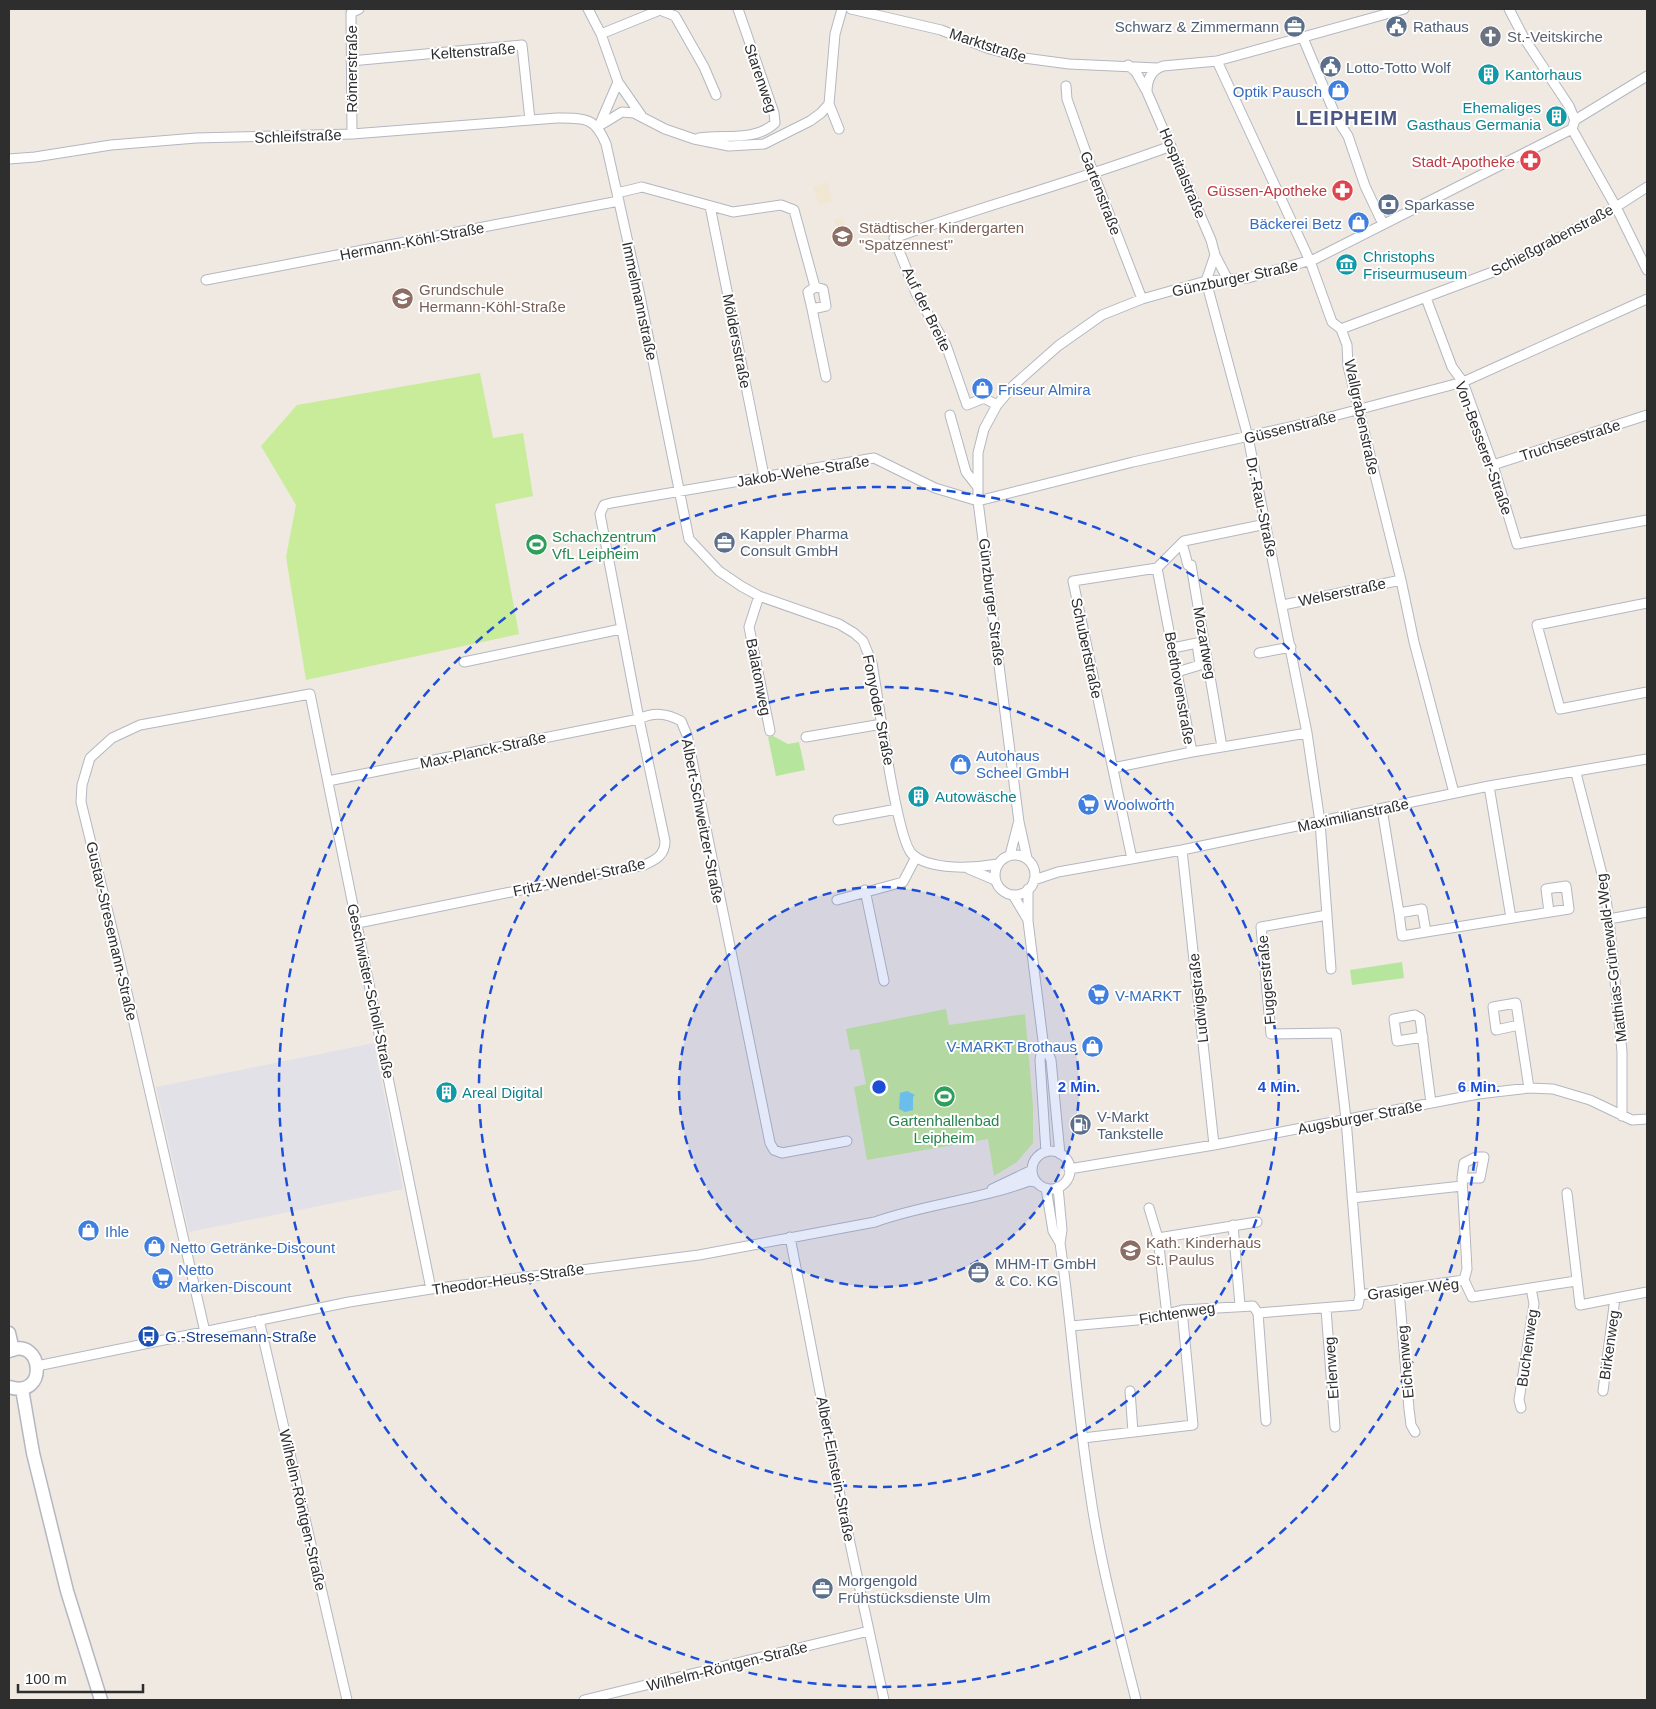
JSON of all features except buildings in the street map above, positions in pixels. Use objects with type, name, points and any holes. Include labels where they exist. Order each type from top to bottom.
[{"type":"main road","points":[[9,1333],[11,1350],[26,1351],[32,1354],[38,1366],[34,1380],[22,1389],[9,1387]]},
{"type":"main road","points":[[22,1389],[33,1453],[67,1591],[102,1700]]},
{"type":"street","name":"Römerstraße","points":[[352,134],[351,13],[358,9]]},
{"type":"street","points":[[588,9],[601,34],[618,82],[643,117]]},
{"type":"street","name":"Starenweg","points":[[694,139],[714,136],[742,137],[767,130],[775,123],[774,113],[738,9]]},
{"type":"street","points":[[839,129],[829,104],[835,34],[842,9]]},
{"type":"street","name":"Marktstraße","points":[[851,9],[942,30],[990,49],[1024,58],[1068,64],[1128,65],[1154,71],[1217,60],[1404,9]]},
{"type":"street","points":[[1509,9],[1524,38],[1569,106],[1574,124],[1647,270]]},
{"type":"street","points":[[601,34],[660,10],[675,16],[704,67],[716,95]]},
{"type":"street","points":[[1303,38],[1336,118],[1348,136],[1352,153],[1383,224]]},
{"type":"street","name":"Keltenstraße","points":[[351,61],[522,45],[530,120]]},
{"type":"street","name":"Wallgrabenstraße","points":[[1217,60],[1310,261],[1332,322],[1341,329],[1347,345],[1348,366],[1401,580],[1414,642],[1454,793]]},
{"type":"street","name":"Hospitalstraße","points":[[1128,65],[1142,79],[1211,240],[1215,255],[1228,280]]},
{"type":"street","points":[[1147,92],[1154,71]]},
{"type":"street","name":"Günzburger Straße","points":[[1027,858],[1019,822],[977,486],[978,453],[984,429],[997,404],[1014,385],[1066,340],[1102,314],[1142,299],[1206,281],[1228,280],[1274,272],[1310,261],[1574,124],[1647,76]]},
{"type":"street","points":[[599,126],[618,82]]},
{"type":"street","name":"Gartenstraße","points":[[1066,86],[1067,99],[1142,299]]},
{"type":"street","points":[[599,126],[622,112],[634,112],[665,129],[694,139],[730,146],[764,144],[810,121],[829,104]]},
{"type":"street","name":"Schleifstraße","points":[[9,159],[35,157],[118,144],[352,134],[557,118],[588,119],[599,126]]},
{"type":"street","name":"Immelmannstraße","points":[[599,126],[606,144],[618,197],[679,490]]},
{"type":"street","points":[[1094,174],[1172,146]]},
{"type":"street","name":"Auf der Breite","points":[[997,404],[984,398],[967,405],[946,345],[916,293],[894,238],[1036,190],[1094,174]]},
{"type":"street","name":"Hermann-Köhl-Straße","points":[[206,280],[618,197],[642,187],[733,212],[782,205],[794,210],[815,287]]},
{"type":"street","name":"Schießgrabenstraße","points":[[1341,329],[1498,270],[1616,207],[1647,187]]},
{"type":"street","name":"Möldersstraße","points":[[710,206],[764,476]]},
{"type":"street","points":[[1206,281],[1215,255]]},
{"type":"street","name":"Dr.-Rau-Straße","points":[[1206,281],[1248,437],[1307,733],[1320,822],[1331,969]]},
{"type":"street","points":[[812,309],[826,306],[823,288],[815,287],[808,292],[826,377]]},
{"type":"street","name":"Von-Besserer-Straße","points":[[1426,298],[1452,367],[1464,382],[1493,465],[1517,544],[1647,520]]},
{"type":"street","name":"Güssenstraße","points":[[978,501],[1133,462],[1248,437],[1464,382],[1647,299]]},
{"type":"street","points":[[950,415],[966,472],[977,486]]},
{"type":"street","name":"Truchseestraße","points":[[1493,465],[1647,415]]},
{"type":"street","name":"Jakob-Wehe-Straße","points":[[679,490],[874,458],[935,488],[978,501]]},
{"type":"street","points":[[639,719],[600,514],[604,506],[611,503],[679,490]]},
{"type":"street","name":"Fonyoder Straße","points":[[679,490],[689,539],[719,571],[759,596],[838,624],[854,633],[863,641],[872,664],[904,841],[907,848],[916,857]]},
{"type":"street","points":[[1157,568],[1182,543],[1266,524]]},
{"type":"street","name":"Mozartweg","points":[[1182,543],[1188,566],[1191,565],[1222,747]]},
{"type":"street","name":"Beethovenstraße","points":[[1157,568],[1192,752],[1307,733]]},
{"type":"street","name":"Schubertstraße","points":[[1132,859],[1072,581],[1157,568]]},
{"type":"street","name":"Welserstraße","points":[[1282,605],[1401,580]]},
{"type":"street","name":"Balatonweg","points":[[759,596],[749,627],[770,731]]},
{"type":"street","points":[[1647,603],[1538,625],[1560,709],[1647,692]]},
{"type":"street","points":[[464,662],[621,629]]},
{"type":"street","points":[[1173,648],[1197,643],[1200,665],[1178,672]]},
{"type":"street","points":[[1259,653],[1291,647]]},
{"type":"street","name":"Geschwister-Scholl-Straße","points":[[310,694],[431,1289]]},
{"type":"street","name":"Gustav-Stresemann-Straße","points":[[205,1332],[120,959],[81,802],[82,785],[90,758],[112,738],[140,725],[310,694]]},
{"type":"street","name":"Albert-Schweitzer-Straße","points":[[639,719],[651,713],[670,715],[681,721],[687,735],[770,1144],[774,1150],[782,1153],[847,1142]]},
{"type":"street","name":"Max-Planck-Straße","points":[[328,781],[639,719]]},
{"type":"street","name":"Fritz-Wendel-Straße","points":[[358,923],[653,861],[662,854],[666,841],[639,719]]},
{"type":"street","points":[[806,737],[882,724]]},
{"type":"street","points":[[1113,768],[1192,752]]},
{"type":"street","name":"Maximilianstraße","points":[[1034,880],[1058,872],[1182,850],[1489,786],[1576,773],[1647,759]]},
{"type":"street","name":"Matthias-Grünewald-Weg","points":[[1576,773],[1602,874],[1609,919],[1622,1052],[1622,1116]]},
{"type":"street","points":[[1489,786],[1511,918]]},
{"type":"street","points":[[838,820],[897,809]]},
{"type":"street","points":[[1382,809],[1402,936],[1549,912]]},
{"type":"street","name":"Günzburger Straße","points":[[1010,855],[1019,822]]},
{"type":"street","name":"Ludwigstraße","points":[[1182,850],[1214,1145]]},
{"type":"street","points":[[967,868],[998,864],[1010,855],[1027,858],[1034,869],[1034,880],[1028,889],[1014,895]]},
{"type":"street","points":[[837,900],[865,890],[903,882],[916,857],[926,862],[967,868],[995,880],[1001,889],[1014,895],[1028,921]]},
{"type":"street","points":[[995,880],[998,864]]},
{"type":"street","name":"Maximilianstraße","points":[[1034,869],[1058,872]]},
{"type":"street","points":[[1028,889],[1028,921],[1043,1040],[1051,1060],[1060,1154]]},
{"type":"street","points":[[865,890],[884,981]]},
{"type":"street","points":[[1399,913],[1422,909],[1426,932]]},
{"type":"street","points":[[1609,919],[1647,912]]},
{"type":"street","name":"Fuggerstraße","points":[[1327,914],[1261,927],[1271,1034],[1336,1033],[1346,1119]]},
{"type":"street","points":[[1519,1025],[1529,1088]]},
{"type":"street","points":[[1423,1037],[1431,1103]]},
{"type":"street","points":[[1043,1040],[1040,1060],[1046,1152]]},
{"type":"street","name":"Augsburger Straße","points":[[1069,1169],[1214,1145],[1478,1094],[1529,1088],[1553,1089],[1574,1095],[1632,1120],[1647,1119]]},
{"type":"street","points":[[1346,1119],[1360,1295]]},
{"type":"street","points":[[1046,1152],[1060,1154],[1066,1160],[1069,1169],[1066,1180],[1058,1187],[1046,1188],[1036,1182],[1032,1170],[1036,1158],[1046,1152]]},
{"type":"street","name":"Theodor-Heuss-Straße","points":[[979,1197],[1009,1179],[1032,1170]]},
{"type":"street","name":"Theodor-Heuss-Straße","points":[[38,1366],[259,1320],[431,1289],[699,1256],[875,1222],[892,1216],[979,1197],[1028,1181],[1036,1182]]},
{"type":"street","points":[[1352,1198],[1462,1182],[1467,1269],[1464,1280]]},
{"type":"street","points":[[1058,1187],[1062,1230],[1060,1243],[1072,1326],[1083,1438],[1099,1546],[1136,1700]]},
{"type":"street","points":[[1046,1188],[1054,1231],[1060,1243]]},
{"type":"street","points":[[1567,1194],[1580,1305],[1647,1292]]},
{"type":"street","points":[[1149,1208],[1158,1238],[1167,1316]]},
{"type":"street","points":[[1158,1238],[1257,1222]]},
{"type":"street","points":[[1233,1225],[1240,1305]]},
{"type":"street","name":"Albert-Einstein-Straße","points":[[790,1237],[841,1498],[884,1700]]},
{"type":"street","name":"Grasiger Weg","points":[[1360,1295],[1464,1280],[1472,1297],[1576,1281]]},
{"type":"street","name":"Buchenweg","points":[[1521,1408],[1519,1400],[1534,1304],[1531,1288]]},
{"type":"street","name":"Eichenweg","points":[[1399,1290],[1409,1408],[1411,1425],[1415,1432]]},
{"type":"street","name":"Fichtenweg","points":[[1072,1326],[1167,1316],[1182,1310],[1240,1305],[1253,1306],[1258,1313],[1326,1309],[1358,1305],[1360,1295]]},
{"type":"street","name":"Birkenweg","points":[[1603,1391],[1615,1298]]},
{"type":"street","name":"Erlenweg","points":[[1326,1309],[1335,1427]]},
{"type":"street","points":[[1083,1438],[1193,1425],[1182,1310]]},
{"type":"street","points":[[1258,1313],[1266,1421]]},
{"type":"street","name":"Wilhelm-Röntgen-Straße","points":[[259,1320],[348,1700]]},
{"type":"street","points":[[1130,1390],[1133,1432]]},
{"type":"street","name":"Wilhelm-Röntgen-Straße","points":[[584,1700],[870,1631]]},
{"type":"shaded area","name":"Städtischer Kindergarten \"Spatzennest\"","points":[[827,182],[832,201],[819,205],[813,187]]},
{"type":"shaded area","name":"Städtischer Kindergarten \"Spatzennest\"","points":[[843,217],[844,228],[848,227],[851,241],[838,245],[835,231],[840,229],[837,228],[834,220]]},
{"type":"shaded area","points":[[374,1043],[403,1189],[189,1232],[156,1087]]},
{"type":"green space","points":[[480,373],[493,438],[523,433],[533,496],[495,504],[519,634],[306,680],[286,557],[296,505],[261,446],[297,405]]},
{"type":"green space","points":[[773,736],[788,744],[799,742],[805,770],[776,776],[768,737]]},
{"type":"green space","points":[[1402,962],[1404,978],[1352,985],[1350,970]]},
{"type":"green space","name":"Gartenhallenbad Leipheim","points":[[946,1009],[949,1025],[1025,1014],[1033,1106],[1033,1143],[1017,1162],[994,1176],[988,1139],[867,1160],[854,1087],[866,1084],[859,1049],[850,1050],[846,1029]]},
{"type":"water","points":[[907,1091],[915,1095],[913,1097],[913,1110],[905,1112],[899,1109],[900,1093]]},
{"type":"place","name":"Schwarz & Zimmermann","points":[[1295,26]]},
{"type":"place","name":"Rathaus","points":[[1397,26]]},
{"type":"place","name":"St.-Veitskirche","points":[[1491,36]]},
{"type":"place","name":"Lotto-Totto Wolf","points":[[1330,67]]},
{"type":"place","name":"Kantorhaus","points":[[1489,74]]},
{"type":"place","name":"Optik Pausch","points":[[1338,91]]},
{"type":"place","name":"Ehemaliges Gasthaus Germania","points":[[1557,116]]},
{"type":"place","name":"Stadt-Apotheke","points":[[1531,161]]},
{"type":"place","name":"Güssen-Apotheke","points":[[1343,190]]},
{"type":"place","name":"Sparkasse","points":[[1388,204]]},
{"type":"place","name":"Bäckerei Betz","points":[[1358,223]]},
{"type":"place","name":"Städtischer Kindergarten \"Spatzennest\"","points":[[843,236]]},
{"type":"place","name":"Christophs Friseurmuseum","points":[[1347,265]]},
{"type":"place","name":"Grundschule Hermann-Köhl-Straße","points":[[403,298]]},
{"type":"place","name":"Friseur Almira","points":[[982,389]]},
{"type":"place","name":"Kappler Pharma Consult GmbH","points":[[724,542]]},
{"type":"place","name":"Schachzentrum VfL Leipheim","points":[[536,545]]},
{"type":"place","name":"Autohaus Scheel GmbH","points":[[960,764]]},
{"type":"place","name":"Autowäsche","points":[[919,796]]},
{"type":"place","name":"Woolworth","points":[[1088,804]]},
{"type":"place","name":"V-MARKT","points":[[1099,995]]},
{"type":"place","name":"V-MARKT Brothaus","points":[[1093,1046]]},
{"type":"place","name":"Areal Digital","points":[[446,1092]]},
{"type":"place","name":"Gartenhallenbad Leipheim","points":[[944,1097]]},
{"type":"place","name":"V-Markt Tankstelle","points":[[1081,1125]]},
{"type":"place","name":"Ihle","points":[[89,1231]]},
{"type":"place","name":"Netto Getränke-Discount","points":[[154,1247]]},
{"type":"place","name":"Kath. Kinderhaus St. Paulus","points":[[1130,1251]]},
{"type":"place","name":"MHM-IT GmbH & Co. KG","points":[[979,1272]]},
{"type":"place","name":"Netto Marken-Discount","points":[[162,1278]]},
{"type":"place","name":"G.-Stresemann-Straße","points":[[149,1336]]},
{"type":"place","name":"Morgengold Frühstücksdienste Ulm","points":[[822,1589]]},
{"type":"district","name":"LEIPHEIM","points":[[1347,118]]}]
